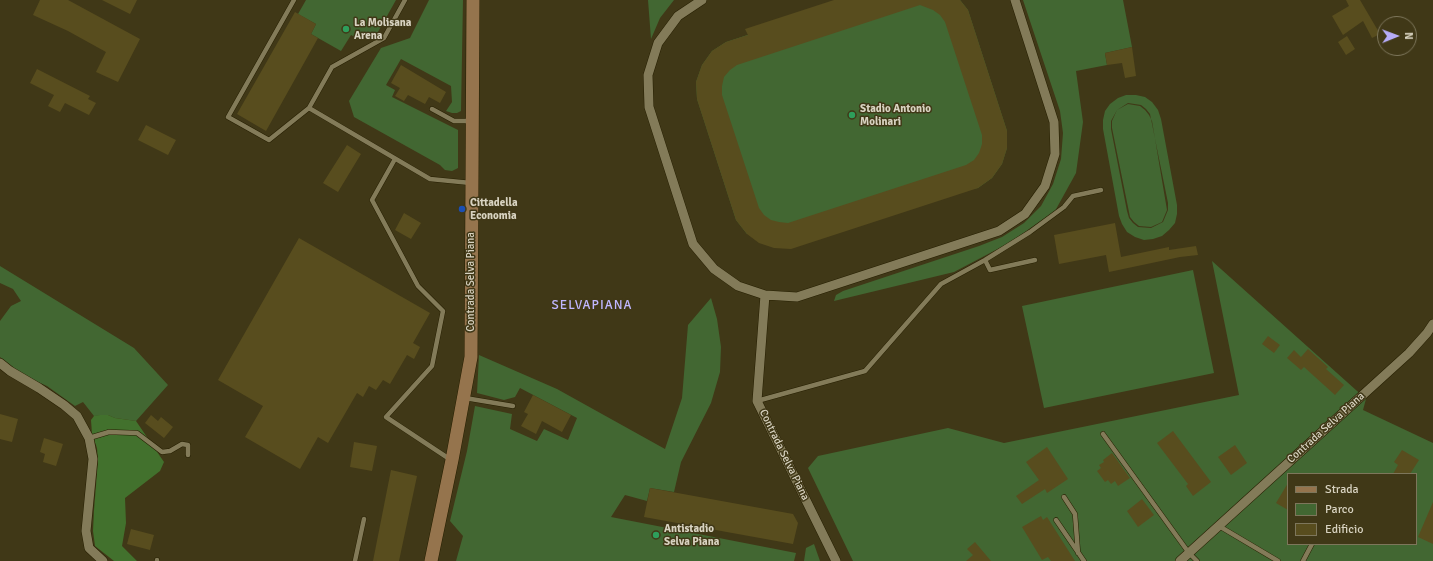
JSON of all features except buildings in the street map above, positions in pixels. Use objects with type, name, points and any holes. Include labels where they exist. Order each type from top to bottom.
[{"type":"street","name":"Contrada Selva Piana","points":[[431,561],[471,357],[473,0]]},
{"type":"street","points":[[702,0],[678,16],[658,43],[648,75],[649,107],[693,244],[714,269],[738,286],[765,295],[797,297],[999,231],[1025,214],[1045,186],[1047,180],[1055,154],[1054,122],[1015,0]]},
{"type":"street","name":"Contrada Selva Piana","points":[[765,295],[757,401],[836,561]]},
{"type":"street","name":"Contrada Selva Piana","points":[[1180,561],[1409,353],[1433,324]]},
{"type":"street","points":[[0,363],[10,371],[64,405],[77,416],[89,438],[93,458],[86,531],[89,548],[103,561]]},
{"type":"lane","points":[[294,0],[228,117],[269,140],[309,108],[332,67],[384,38],[405,0]]},
{"type":"lane","points":[[309,108],[430,179],[472,183]]},
{"type":"lane","points":[[432,109],[454,121],[472,121]]},
{"type":"lane","points":[[395,159],[372,200],[418,286],[443,311],[432,366],[386,417],[452,460]]},
{"type":"lane","points":[[757,401],[865,371],[941,284],[985,260],[1030,232],[1064,208],[1073,196],[1101,190]]},
{"type":"lane","points":[[985,260],[990,270],[1035,260]]},
{"type":"lane","points":[[464,398],[514,406]]},
{"type":"lane","points":[[89,438],[109,432],[137,433],[162,452],[170,451],[182,444],[188,445],[188,455]]},
{"type":"lane","points":[[1103,434],[1189,554],[1197,561]]},
{"type":"lane","points":[[1064,497],[1075,514],[1078,553]]},
{"type":"lane","points":[[355,561],[364,519]]},
{"type":"lane","points":[[1056,520],[1084,561]]},
{"type":"lane","points":[[1218,526],[1278,561]]},
{"type":"lane","points":[[1303,561],[1311,545]]},
{"type":"green space","name":"La Molisana Arena","points":[[306,0],[396,0],[374,39],[365,34],[361,40],[351,35],[341,51],[311,34],[316,24],[298,14]]},
{"type":"green space","points":[[429,0],[463,0],[461,111],[452,113],[446,111],[452,102],[451,86],[401,59],[386,85],[395,90],[392,97],[458,130],[458,168],[452,171],[445,170],[440,165],[354,117],[349,101],[381,48],[410,38]]},
{"type":"green space","points":[[648,0],[674,0],[660,18],[651,39]]},
{"type":"green space","name":"Stadio Antonio Molinari","points":[[854,0],[960,0],[968,10],[1007,131],[1007,148],[1002,164],[992,178],[978,188],[747,234],[736,220],[697,99],[696,82],[702,65],[712,51],[726,42]]},
{"type":"green space","points":[[1023,0],[1123,0],[1132,47],[1105,53],[1107,65],[1076,71],[1083,122],[1076,173],[1055,211],[1009,243],[954,272],[834,301],[836,295],[843,291],[1002,237],[1024,223],[1041,206],[1053,184],[1061,159],[1063,133],[1060,111]]},
{"type":"green space","points":[[1126,95],[1145,97],[1152,102],[1158,110],[1161,119],[1177,205],[1177,214],[1175,223],[1169,230],[1162,236],[1153,239],[1144,240],[1127,232],[1119,216],[1103,129],[1105,111],[1110,104],[1118,98]],"holes":[[[1128,103],[1141,105],[1150,114],[1168,203],[1168,210],[1163,222],[1151,228],[1138,227],[1129,218],[1111,129],[1111,121],[1117,110]]]},
{"type":"green space","points":[[1128,104],[1140,106],[1149,115],[1152,121],[1167,210],[1162,222],[1151,227],[1139,226],[1130,217],[1112,128],[1112,121],[1117,110]]},
{"type":"green space","points":[[1212,261],[1366,399],[1363,410],[1433,443],[1433,561],[853,561],[808,468],[818,456],[948,428],[1004,443],[1239,395]]},
{"type":"green space","points":[[0,266],[134,348],[168,385],[136,421],[115,418],[108,415],[94,416],[83,402],[75,406],[47,386],[18,371],[0,357],[0,321],[11,306],[21,301],[13,289],[0,283]]},
{"type":"green space","points":[[1193,270],[1214,373],[1044,408],[1022,306]]},
{"type":"green space","points":[[711,298],[717,319],[721,347],[720,372],[711,403],[681,462],[674,492],[650,488],[647,501],[625,495],[611,517],[796,553],[794,561],[456,561],[463,536],[450,521],[467,451],[475,406],[512,414],[510,429],[537,441],[544,429],[568,440],[577,418],[520,388],[515,397],[504,400],[477,393],[479,355],[557,389],[665,449],[682,398],[688,325]]},
{"type":"green space","points":[[108,415],[115,418],[136,421],[164,462],[160,471],[125,498],[126,523],[122,546],[137,561],[114,561],[95,546],[93,531],[98,461],[97,448],[92,434],[91,420],[94,416]]},
{"type":"green space","points":[[814,544],[820,561],[804,561],[806,548]]},
{"type":"place","name":"La Molisana Arena","points":[[346,29]]},
{"type":"place","name":"Stadio Antonio Molinari","points":[[852,115]]},
{"type":"place","name":"Cittadella Economia","points":[[462,209]]},
{"type":"place","name":"Antistadio Selva Piana","points":[[656,535]]},
{"type":"district","name":"SELVAPIANA","points":[[592,306]]}]
